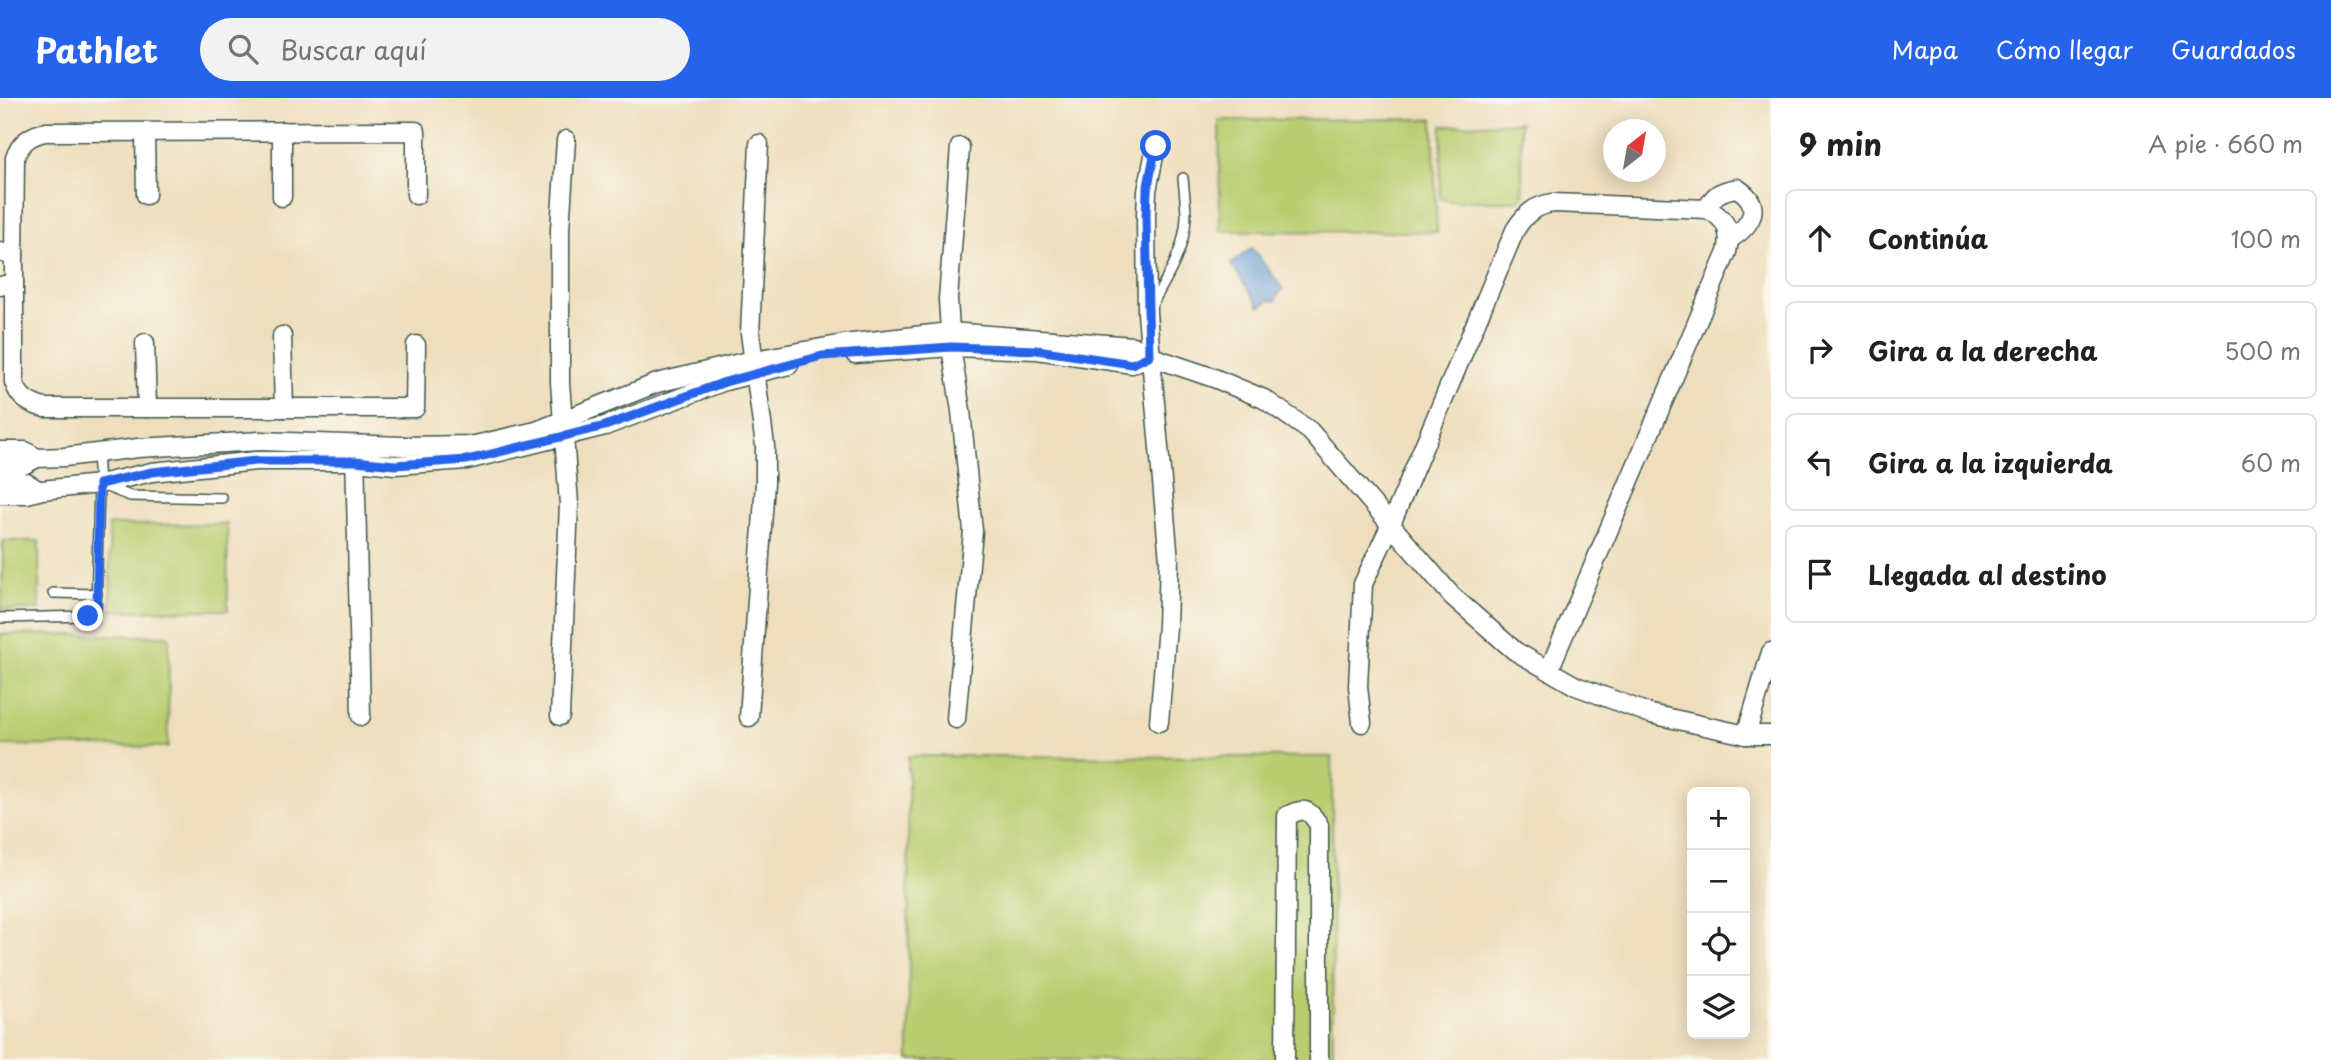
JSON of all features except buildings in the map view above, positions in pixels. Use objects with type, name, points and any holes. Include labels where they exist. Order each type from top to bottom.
[{"type":"street","points":[[282,131],[282,197]]},
{"type":"street","points":[[416,195],[416,131],[46,132],[35,134],[18,148],[7,254],[14,382],[17,392],[24,399],[46,408],[415,408],[416,345]]},
{"type":"street","points":[[145,132],[146,195]]},
{"type":"street","points":[[560,716],[569,504],[560,382],[560,229],[566,140]]},
{"type":"street","points":[[749,717],[765,483],[765,446],[750,332],[760,144]]},
{"type":"street","points":[[1156,146],[1147,191],[1147,313],[1169,560],[1167,626],[1158,722]]},
{"type":"street","points":[[956,719],[973,531],[961,411],[950,339],[948,299],[960,147]]},
{"type":"street","points":[[1707,209],[1713,196],[1724,191],[1737,188],[1747,194],[1752,205],[1751,220],[1730,239]]},
{"type":"street","points":[[1362,723],[1358,686],[1363,584],[1521,219],[1532,209],[1553,203],[1707,209],[1725,222],[1730,239],[1727,252],[1549,670]]},
{"type":"street","points":[[282,336],[284,408]]},
{"type":"street","points":[[0,494],[27,494],[40,490],[99,484],[152,472],[256,461],[475,445],[536,431],[563,429],[657,383],[755,367],[844,344],[950,339],[1133,346],[1149,356],[1265,399],[1310,431],[1452,596],[1515,650],[1576,686],[1651,714],[1746,735],[1771,735]]},
{"type":"street","points":[[145,343],[147,408]]},
{"type":"street","points":[[0,451],[25,451],[39,457],[64,457],[138,448],[260,441],[355,453]]},
{"type":"street","points":[[355,453],[361,716]]},
{"type":"street","points":[[0,466],[23,464],[39,457]]},
{"type":"street","points":[[39,457],[40,490]]},
{"type":"street","points":[[0,480],[27,483],[40,490]]},
{"type":"street","points":[[1746,735],[1771,652]]},
{"type":"street","points":[[1285,1060],[1287,816],[1297,810],[1312,814],[1319,825],[1319,1060]]},
{"type":"lane","points":[[1147,313],[1171,271],[1182,242],[1186,216],[1183,178]]},
{"type":"lane","points":[[0,618],[92,615],[97,608],[97,453]]},
{"type":"lane","points":[[99,484],[131,496],[222,498]]},
{"type":"lane","points":[[53,593],[97,594]]},
{"type":"green space","points":[[1433,119],[1437,232],[1220,231],[1219,120]]},
{"type":"green space","points":[[1520,122],[1523,195],[1519,201],[1448,201],[1440,198],[1442,126]]},
{"type":"green space","points":[[227,524],[228,610],[111,611],[109,525]]},
{"type":"green space","points":[[3,541],[39,541],[39,610],[2,610]]},
{"type":"green space","points":[[0,634],[169,636],[168,747],[0,745]]},
{"type":"green space","points":[[908,756],[1332,757],[1333,1060],[909,1060]]},
{"type":"water","points":[[1252,248],[1283,289],[1276,301],[1269,300],[1260,307],[1231,264]]},
{"type":"route","points":[[88,616],[97,608],[99,484],[152,472],[256,461],[355,461],[395,465],[467,460],[605,426],[725,382],[822,356],[951,347],[1037,350],[1132,364],[1149,356],[1146,216],[1147,191],[1156,146]]}]
